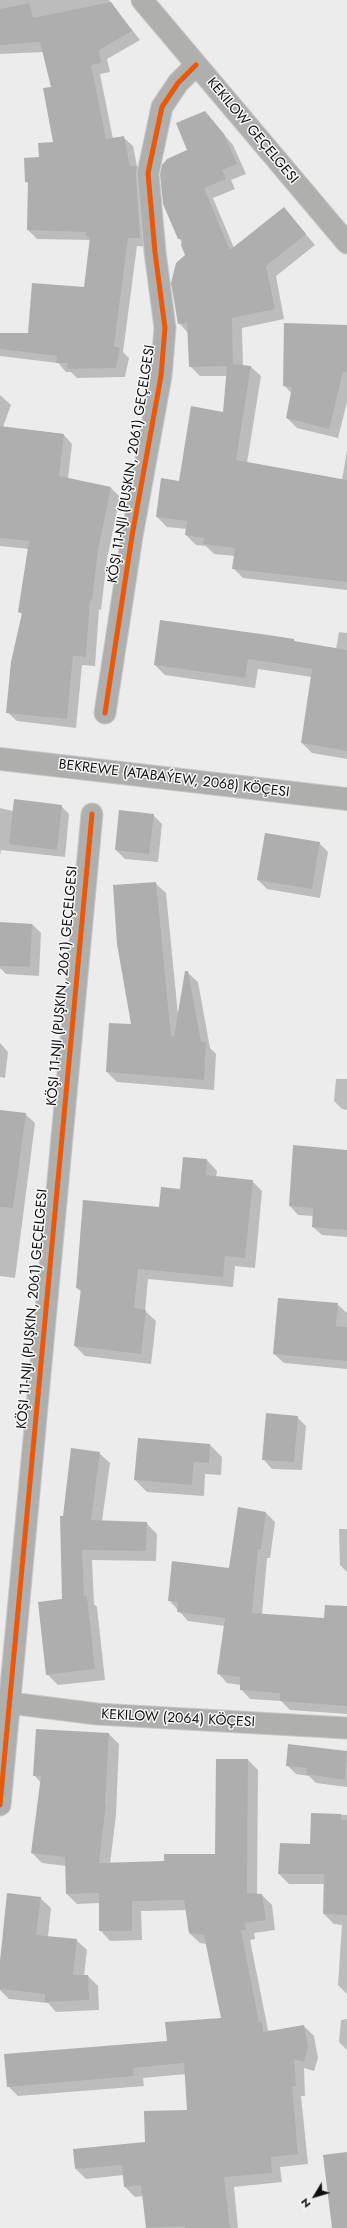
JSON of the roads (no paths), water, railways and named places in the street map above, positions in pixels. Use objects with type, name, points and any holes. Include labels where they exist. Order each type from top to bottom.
[{"type":"main road","name":"BEKREWE (ATABAÝEW, 2068) KÖÇESI","points":[[0,759],[347,799]]},
{"type":"street","name":"KEKILOW GEÇELGESI","points":[[142,0],[347,243]]},
{"type":"street","name":"KÖŞI 11-NJI (PUŞKIN, 2061) GEÇELGESI","points":[[105,713],[132,536],[161,376],[165,328],[155,252],[148,173],[162,107],[178,83],[196,65]]},
{"type":"street","name":"KÖŞI 11-NJI (PUŞKIN, 2061) GEÇELGESI","points":[[0,1805],[92,814]]},
{"type":"street","name":"KEKILOW (2064) KÖÇESI","points":[[10,1703],[97,1714],[347,1728]]}]
